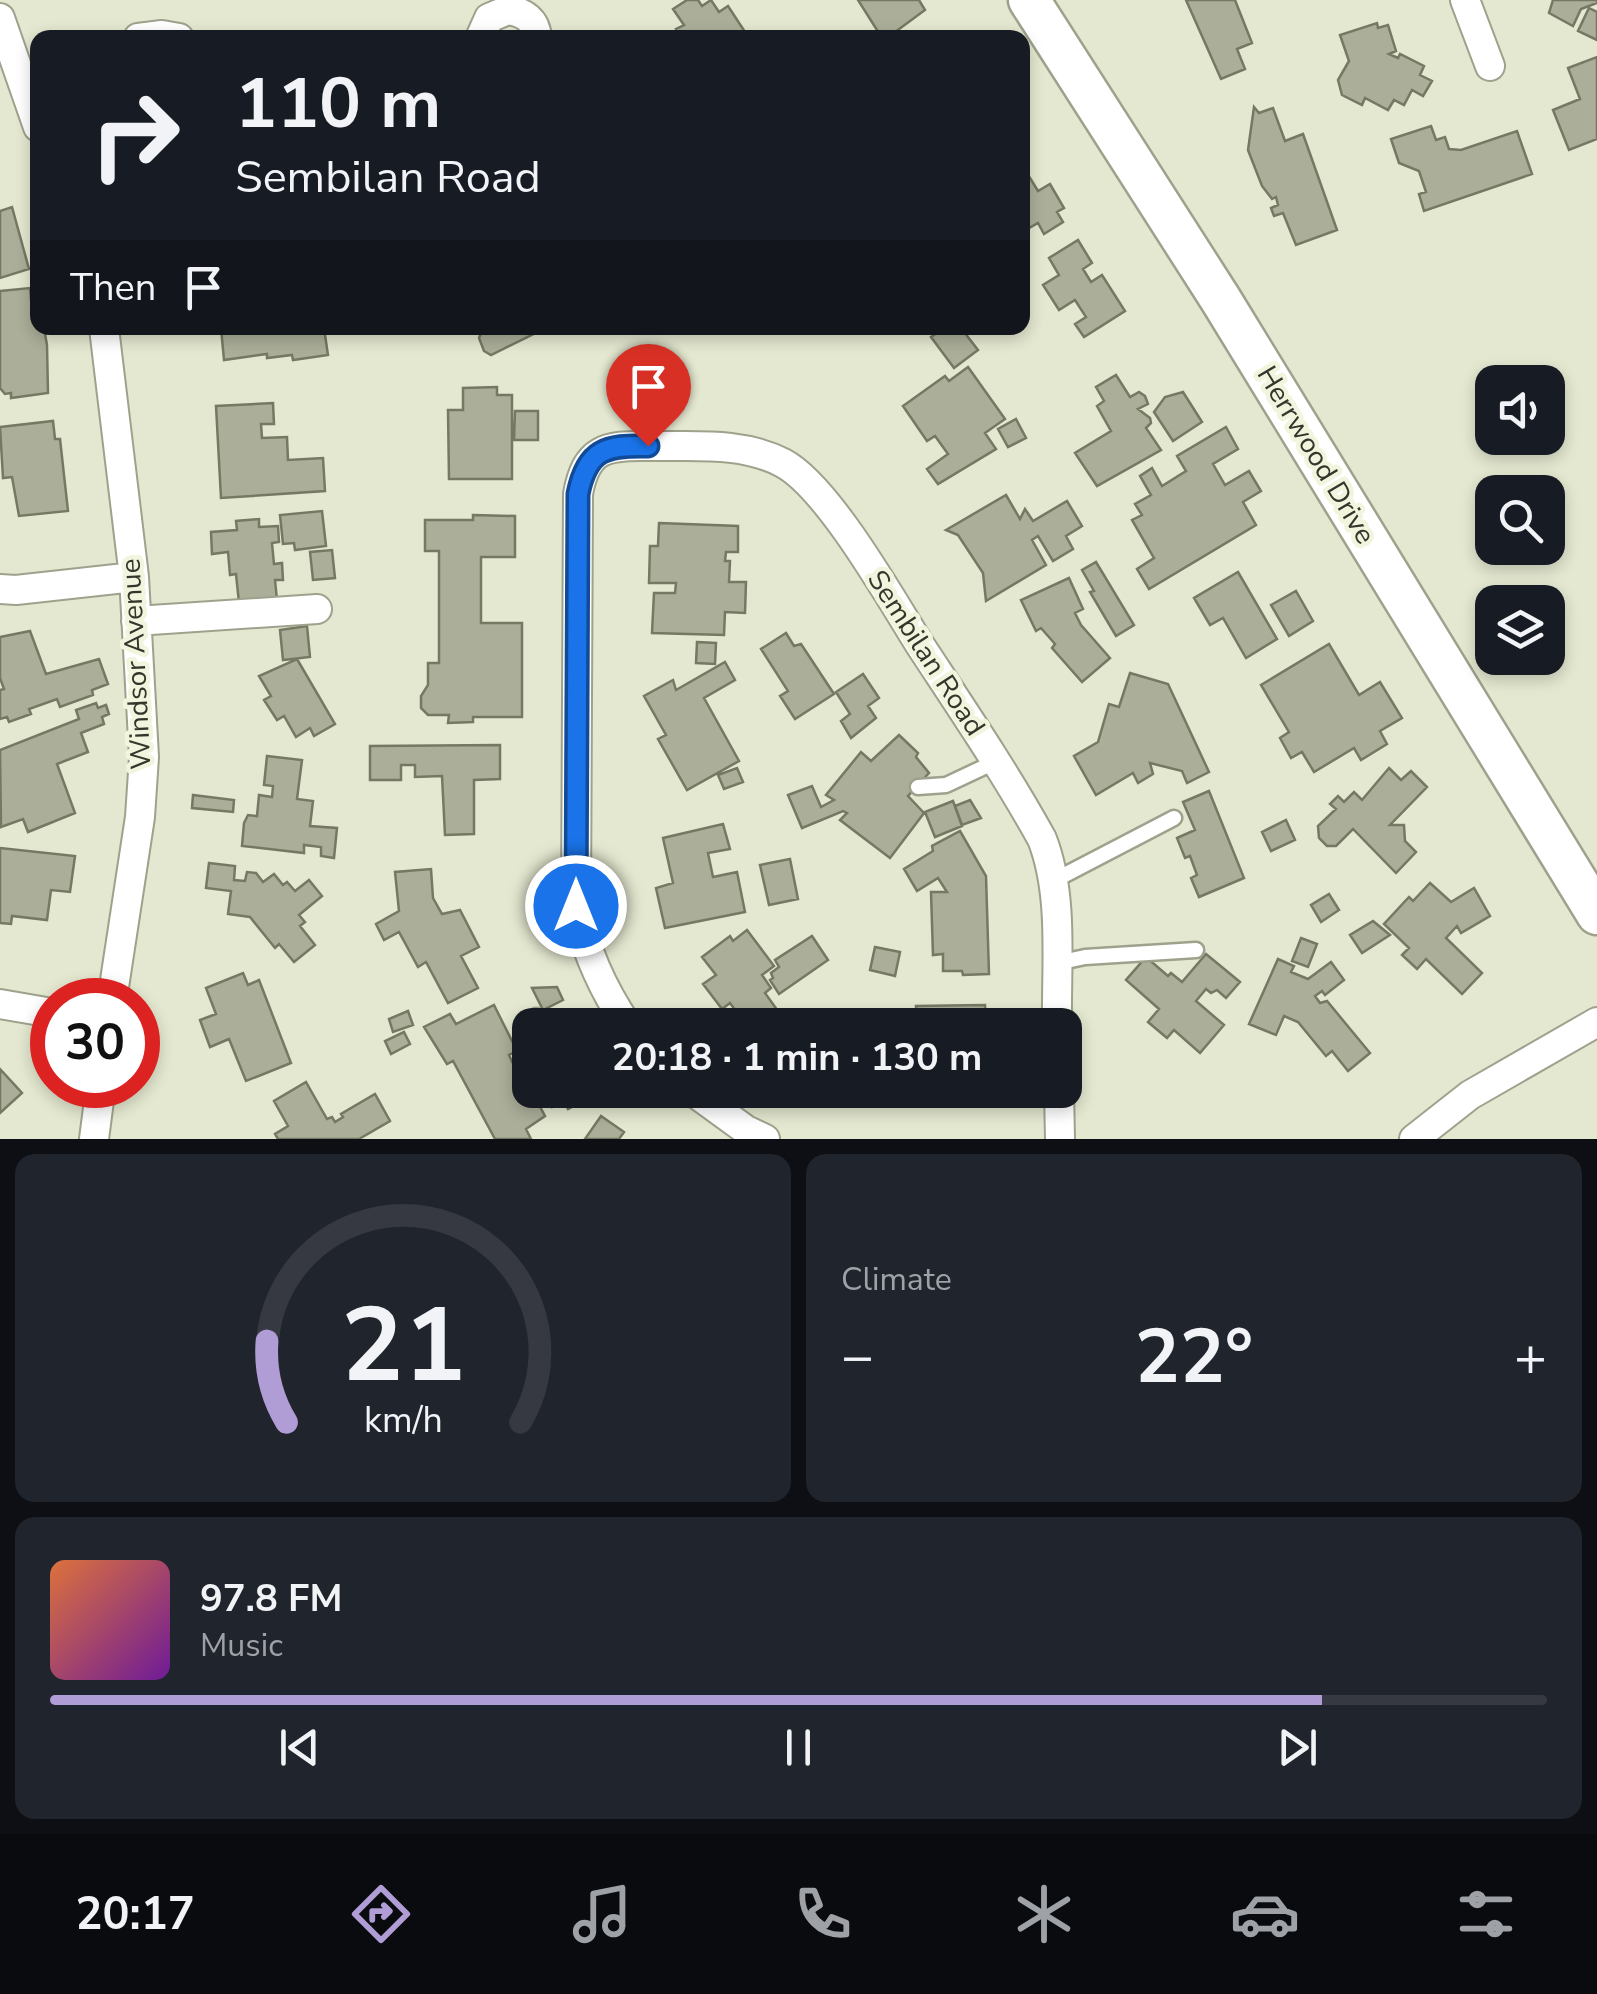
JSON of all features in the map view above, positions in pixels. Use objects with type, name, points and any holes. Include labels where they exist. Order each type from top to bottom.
[{"type":"street","name":"Herrwood Drive","points":[[1029,0],[1231,316],[1597,914]]},
{"type":"street","points":[[1466,0],[1490,66]]},
{"type":"street","points":[[484,30],[490,18],[508,10],[526,16],[535,30]]},
{"type":"street","points":[[0,18],[30,105]]},
{"type":"street","name":"Windsor Avenue","points":[[105,335],[134,576],[144,757],[140,817],[115,978]]},
{"type":"street","name":"Sembilan Road","points":[[617,1008],[595,970],[576,906],[578,494],[582,472],[590,459],[617,445],[742,448],[785,464],[857,546],[1042,839],[1053,881],[1057,1008]]},
{"type":"street","points":[[0,589],[134,576]]},
{"type":"street","points":[[136,620],[317,608]]},
{"type":"street","points":[[0,1004],[30,1009]]},
{"type":"street","points":[[1414,1139],[1470,1096],[1597,1022]]},
{"type":"street","points":[[94,1139],[98,1108]]},
{"type":"street","points":[[715,1108],[766,1139]]},
{"type":"street","points":[[1059,1108],[1060,1139]]},
{"type":"lane","points":[[918,787],[946,786],[996,762]]},
{"type":"lane","points":[[1053,881],[1174,818]]},
{"type":"lane","points":[[1056,963],[1085,957],[1196,950]]},
{"type":"building","points":[[687,0],[698,0],[702,6],[711,0],[719,12],[728,6],[744,30],[677,30],[684,25],[673,9]]},
{"type":"building","points":[[858,0],[919,0],[925,10],[898,30],[877,30]]},
{"type":"building","points":[[1186,0],[1235,0],[1252,43],[1237,49],[1245,69],[1221,79]]},
{"type":"building","points":[[1553,0],[1597,3],[1581,9],[1573,26],[1549,13]]},
{"type":"building","points":[[1589,8],[1597,12],[1597,40],[1578,31]]},
{"type":"building","points":[[1377,23],[1378,28],[1388,25],[1396,51],[1389,54],[1398,58],[1400,54],[1424,66],[1420,75],[1432,81],[1423,96],[1412,90],[1404,105],[1394,100],[1388,110],[1365,98],[1362,105],[1342,95],[1338,80],[1349,61],[1340,35]]},
{"type":"building","points":[[1597,57],[1597,139],[1569,150],[1553,110],[1580,99],[1568,68]]},
{"type":"building","points":[[1254,107],[1259,113],[1273,108],[1285,141],[1303,134],[1337,230],[1296,245],[1283,213],[1274,216],[1271,208],[1278,205],[1276,197],[1272,199],[1262,186],[1248,150]]},
{"type":"building","points":[[1431,126],[1436,140],[1445,137],[1449,149],[1461,150],[1517,131],[1532,174],[1424,211],[1419,194],[1426,192],[1419,171],[1399,163],[1391,139]]},
{"type":"building","points":[[1030,178],[1038,191],[1050,184],[1064,208],[1057,212],[1063,222],[1044,234],[1038,223],[1030,228]]},
{"type":"building","points":[[12,207],[29,269],[0,278],[0,211]]},
{"type":"building","points":[[1078,240],[1092,263],[1083,269],[1091,282],[1102,275],[1125,311],[1084,337],[1075,324],[1086,317],[1075,300],[1059,310],[1043,285],[1059,275],[1049,258]]},
{"type":"building","points":[[30,288],[30,335],[45,335],[48,393],[11,398],[11,393],[5,394],[0,388],[0,291]]},
{"type":"building","points":[[222,335],[325,335],[328,355],[293,360],[292,355],[267,358],[267,354],[224,360]]},
{"type":"building","points":[[532,335],[491,355],[484,351],[479,338]]},
{"type":"building","points":[[966,335],[978,350],[954,368],[931,337]]},
{"type":"building","points":[[968,367],[1005,419],[985,433],[996,449],[938,484],[927,469],[948,454],[935,436],[927,441],[903,406],[945,376],[949,381]]},
{"type":"building","points":[[1116,375],[1130,397],[1139,392],[1145,396],[1148,404],[1138,409],[1150,418],[1146,428],[1161,450],[1097,486],[1075,453],[1111,431],[1097,406],[1104,401],[1096,387]]},
{"type":"building","points":[[497,387],[497,395],[512,395],[512,479],[449,479],[448,410],[463,410],[463,388]]},
{"type":"building","points":[[1183,392],[1202,422],[1173,441],[1154,412],[1165,397]]},
{"type":"building","points":[[273,403],[274,424],[261,424],[262,438],[287,437],[288,460],[323,458],[325,491],[221,498],[216,406]]},
{"type":"building","points":[[515,411],[538,411],[538,440],[514,440]]},
{"type":"building","points":[[1016,419],[1026,438],[1008,447],[998,429]]},
{"type":"building","points":[[53,421],[55,439],[60,439],[68,511],[19,516],[12,477],[3,478],[0,427]]},
{"type":"building","points":[[1226,427],[1238,449],[1213,464],[1225,485],[1249,471],[1261,491],[1243,502],[1256,525],[1149,589],[1137,569],[1154,558],[1132,520],[1142,515],[1135,504],[1151,495],[1140,476],[1152,468],[1162,486],[1186,471],[1177,456]]},
{"type":"building","points":[[1006,495],[1020,519],[1025,509],[1033,521],[1067,501],[1082,526],[1066,536],[1073,549],[1053,561],[1038,536],[1032,540],[1046,565],[986,601],[983,573],[958,535],[946,530]]},
{"type":"building","points":[[322,511],[326,546],[295,550],[294,543],[283,544],[280,515]]},
{"type":"building","points":[[473,515],[515,516],[515,557],[481,557],[481,623],[522,623],[522,717],[473,717],[473,722],[448,723],[449,715],[428,715],[421,708],[421,696],[428,685],[428,663],[439,663],[439,551],[425,551],[425,520],[473,520]]},
{"type":"building","points":[[259,519],[259,527],[278,526],[279,542],[272,543],[274,564],[282,563],[283,580],[275,580],[277,600],[239,603],[236,574],[230,575],[228,552],[212,554],[211,532],[237,530],[236,521]]},
{"type":"building","points":[[659,523],[738,526],[738,552],[726,552],[725,561],[730,561],[729,582],[746,582],[745,613],[725,612],[724,635],[652,633],[654,593],[675,593],[676,583],[649,583],[650,546],[658,546]]},
{"type":"building","points":[[332,550],[335,578],[313,580],[310,552]]},
{"type":"building","points":[[1096,562],[1134,625],[1116,636],[1082,570]]},
{"type":"building","points":[[1238,572],[1277,639],[1246,658],[1223,618],[1210,625],[1194,598]]},
{"type":"building","points":[[1069,578],[1083,609],[1075,613],[1081,625],[1110,658],[1082,682],[1052,648],[1055,644],[1041,628],[1036,631],[1021,600]]},
{"type":"building","points":[[1296,591],[1313,621],[1289,636],[1271,605]]},
{"type":"building","points":[[307,626],[310,657],[283,660],[280,630]]},
{"type":"building","points":[[30,631],[46,674],[99,659],[108,684],[92,690],[93,695],[60,707],[57,699],[29,709],[31,714],[9,722],[7,717],[0,719],[0,690],[4,689],[0,678],[0,637]]},
{"type":"building","points":[[786,633],[794,646],[801,644],[834,694],[795,719],[780,696],[788,691],[761,649]]},
{"type":"building","points":[[697,642],[716,643],[715,664],[696,663]]},
{"type":"building","points":[[1329,644],[1359,695],[1380,682],[1402,718],[1380,731],[1387,744],[1361,760],[1354,748],[1314,772],[1302,752],[1291,758],[1280,738],[1289,732],[1261,685]]},
{"type":"building","points":[[297,659],[335,724],[314,736],[310,728],[296,737],[284,716],[277,720],[264,700],[271,696],[259,676]]},
{"type":"building","points":[[725,662],[735,680],[704,698],[739,761],[687,790],[658,739],[666,735],[644,696],[673,680],[676,690]]},
{"type":"building","points":[[1130,673],[1168,684],[1209,772],[1187,783],[1182,771],[1150,763],[1153,774],[1138,783],[1133,773],[1096,795],[1074,756],[1098,742],[1109,704],[1119,707]]},
{"type":"building","points":[[863,674],[879,698],[868,706],[876,718],[851,738],[841,721],[850,714],[836,692]]},
{"type":"building","points":[[96,703],[98,708],[106,705],[109,714],[102,717],[104,724],[81,733],[88,752],[57,764],[75,813],[28,832],[23,819],[1,827],[0,750],[79,719],[76,710]]},
{"type":"building","points":[[899,735],[918,753],[916,757],[929,773],[908,796],[924,813],[890,858],[840,820],[847,813],[843,811],[802,828],[788,795],[812,786],[821,807],[834,800],[826,795],[861,752],[871,761]]},
{"type":"building","points":[[500,745],[500,779],[474,780],[474,834],[445,835],[442,776],[415,777],[415,765],[401,765],[401,780],[370,780],[370,746]]},
{"type":"building","points":[[267,756],[302,760],[297,799],[313,801],[310,826],[337,828],[334,858],[321,856],[321,847],[304,845],[304,853],[242,846],[244,823],[248,815],[257,816],[259,795],[272,797],[273,786],[264,785]]},
{"type":"building","points":[[737,768],[743,782],[724,789],[718,775]]},
{"type":"building","points":[[1389,768],[1401,780],[1411,771],[1427,787],[1390,825],[1404,825],[1405,841],[1416,852],[1396,873],[1353,829],[1336,846],[1327,846],[1319,838],[1318,826],[1336,809],[1330,804],[1338,796],[1344,802],[1354,792],[1362,800]]},
{"type":"building","points":[[1209,791],[1244,878],[1199,897],[1191,878],[1197,875],[1190,856],[1185,858],[1177,838],[1195,830],[1183,802]]},
{"type":"building","points":[[193,795],[234,800],[233,812],[192,808]]},
{"type":"building","points":[[970,800],[981,818],[962,825],[955,806]]},
{"type":"building","points":[[953,801],[962,826],[935,837],[925,812]]},
{"type":"building","points":[[1286,820],[1295,840],[1271,851],[1262,832]]},
{"type":"building","points":[[723,824],[730,849],[708,853],[713,877],[737,872],[745,912],[665,928],[656,888],[673,883],[663,838]]},
{"type":"building","points":[[960,831],[986,876],[989,974],[943,971],[943,954],[933,955],[931,892],[947,892],[938,878],[917,891],[904,869],[933,851],[932,846]]},
{"type":"building","points":[[0,848],[75,856],[70,892],[51,890],[47,920],[12,916],[11,924],[0,923]]},
{"type":"building","points":[[790,859],[798,899],[769,905],[760,865]]},
{"type":"building","points":[[209,863],[235,866],[234,880],[245,881],[247,872],[256,873],[263,882],[274,874],[295,891],[309,880],[322,896],[299,915],[305,922],[300,926],[315,945],[294,962],[279,944],[275,948],[250,917],[228,914],[231,891],[206,888]]},
{"type":"building","points":[[431,869],[433,898],[442,914],[460,910],[479,947],[461,956],[478,988],[448,1003],[426,962],[418,967],[399,932],[384,940],[376,924],[399,911],[395,872]]},
{"type":"building","points":[[1430,883],[1451,902],[1474,888],[1490,916],[1461,933],[1457,926],[1446,938],[1482,973],[1462,994],[1426,959],[1417,969],[1402,955],[1409,948],[1384,924],[1409,897],[1413,901]]},
{"type":"building","points":[[1329,894],[1339,910],[1321,922],[1311,905]]},
{"type":"building","points":[[1373,921],[1390,935],[1362,953],[1350,935]]},
{"type":"building","points":[[747,930],[774,966],[762,975],[771,988],[765,993],[776,1008],[734,1008],[730,1003],[721,1008],[703,984],[716,975],[702,957],[730,936],[733,941]]},
{"type":"building","points":[[812,936],[828,960],[779,994],[770,980],[771,973],[779,967],[775,960]]},
{"type":"building","points":[[1301,938],[1317,944],[1308,967],[1292,961]]},
{"type":"building","points":[[875,947],[900,952],[895,976],[870,970]]},
{"type":"building","points":[[1206,954],[1240,982],[1226,998],[1217,990],[1211,993],[1206,989],[1196,1001],[1224,1025],[1200,1053],[1174,1030],[1167,1038],[1148,1022],[1159,1009],[1126,980],[1146,957],[1168,976],[1171,973],[1182,982]]},
{"type":"building","points":[[1278,959],[1294,966],[1291,972],[1308,979],[1331,962],[1344,980],[1325,995],[1322,991],[1315,996],[1320,1003],[1327,1001],[1370,1053],[1348,1071],[1332,1051],[1326,1056],[1298,1022],[1284,1016],[1276,1035],[1249,1024]]},
{"type":"building","points":[[243,973],[248,985],[259,980],[291,1063],[246,1081],[229,1039],[210,1047],[200,1020],[216,1014],[206,988]]},
{"type":"building","points":[[557,987],[563,1000],[542,1008],[532,988]]},
{"type":"building","points":[[494,1005],[512,1041],[512,1108],[541,1108],[545,1116],[526,1129],[531,1139],[495,1139],[453,1061],[447,1064],[424,1027],[450,1014],[456,1024]]},
{"type":"building","points":[[985,1005],[985,1008],[916,1008]]},
{"type":"building","points":[[408,1011],[413,1025],[393,1032],[389,1019]]},
{"type":"building","points":[[404,1032],[410,1044],[391,1054],[385,1041]]},
{"type":"building","points":[[0,1069],[22,1093],[0,1113]]},
{"type":"building","points":[[306,1082],[327,1119],[332,1117],[335,1122],[343,1117],[341,1114],[375,1094],[390,1121],[359,1139],[278,1139],[275,1134],[288,1126],[274,1101]]},
{"type":"building","points":[[601,1116],[624,1132],[619,1139],[585,1139]]},
{"type":"route","points":[[576,906],[578,494],[582,472],[590,459],[617,445],[648,446]]}]
